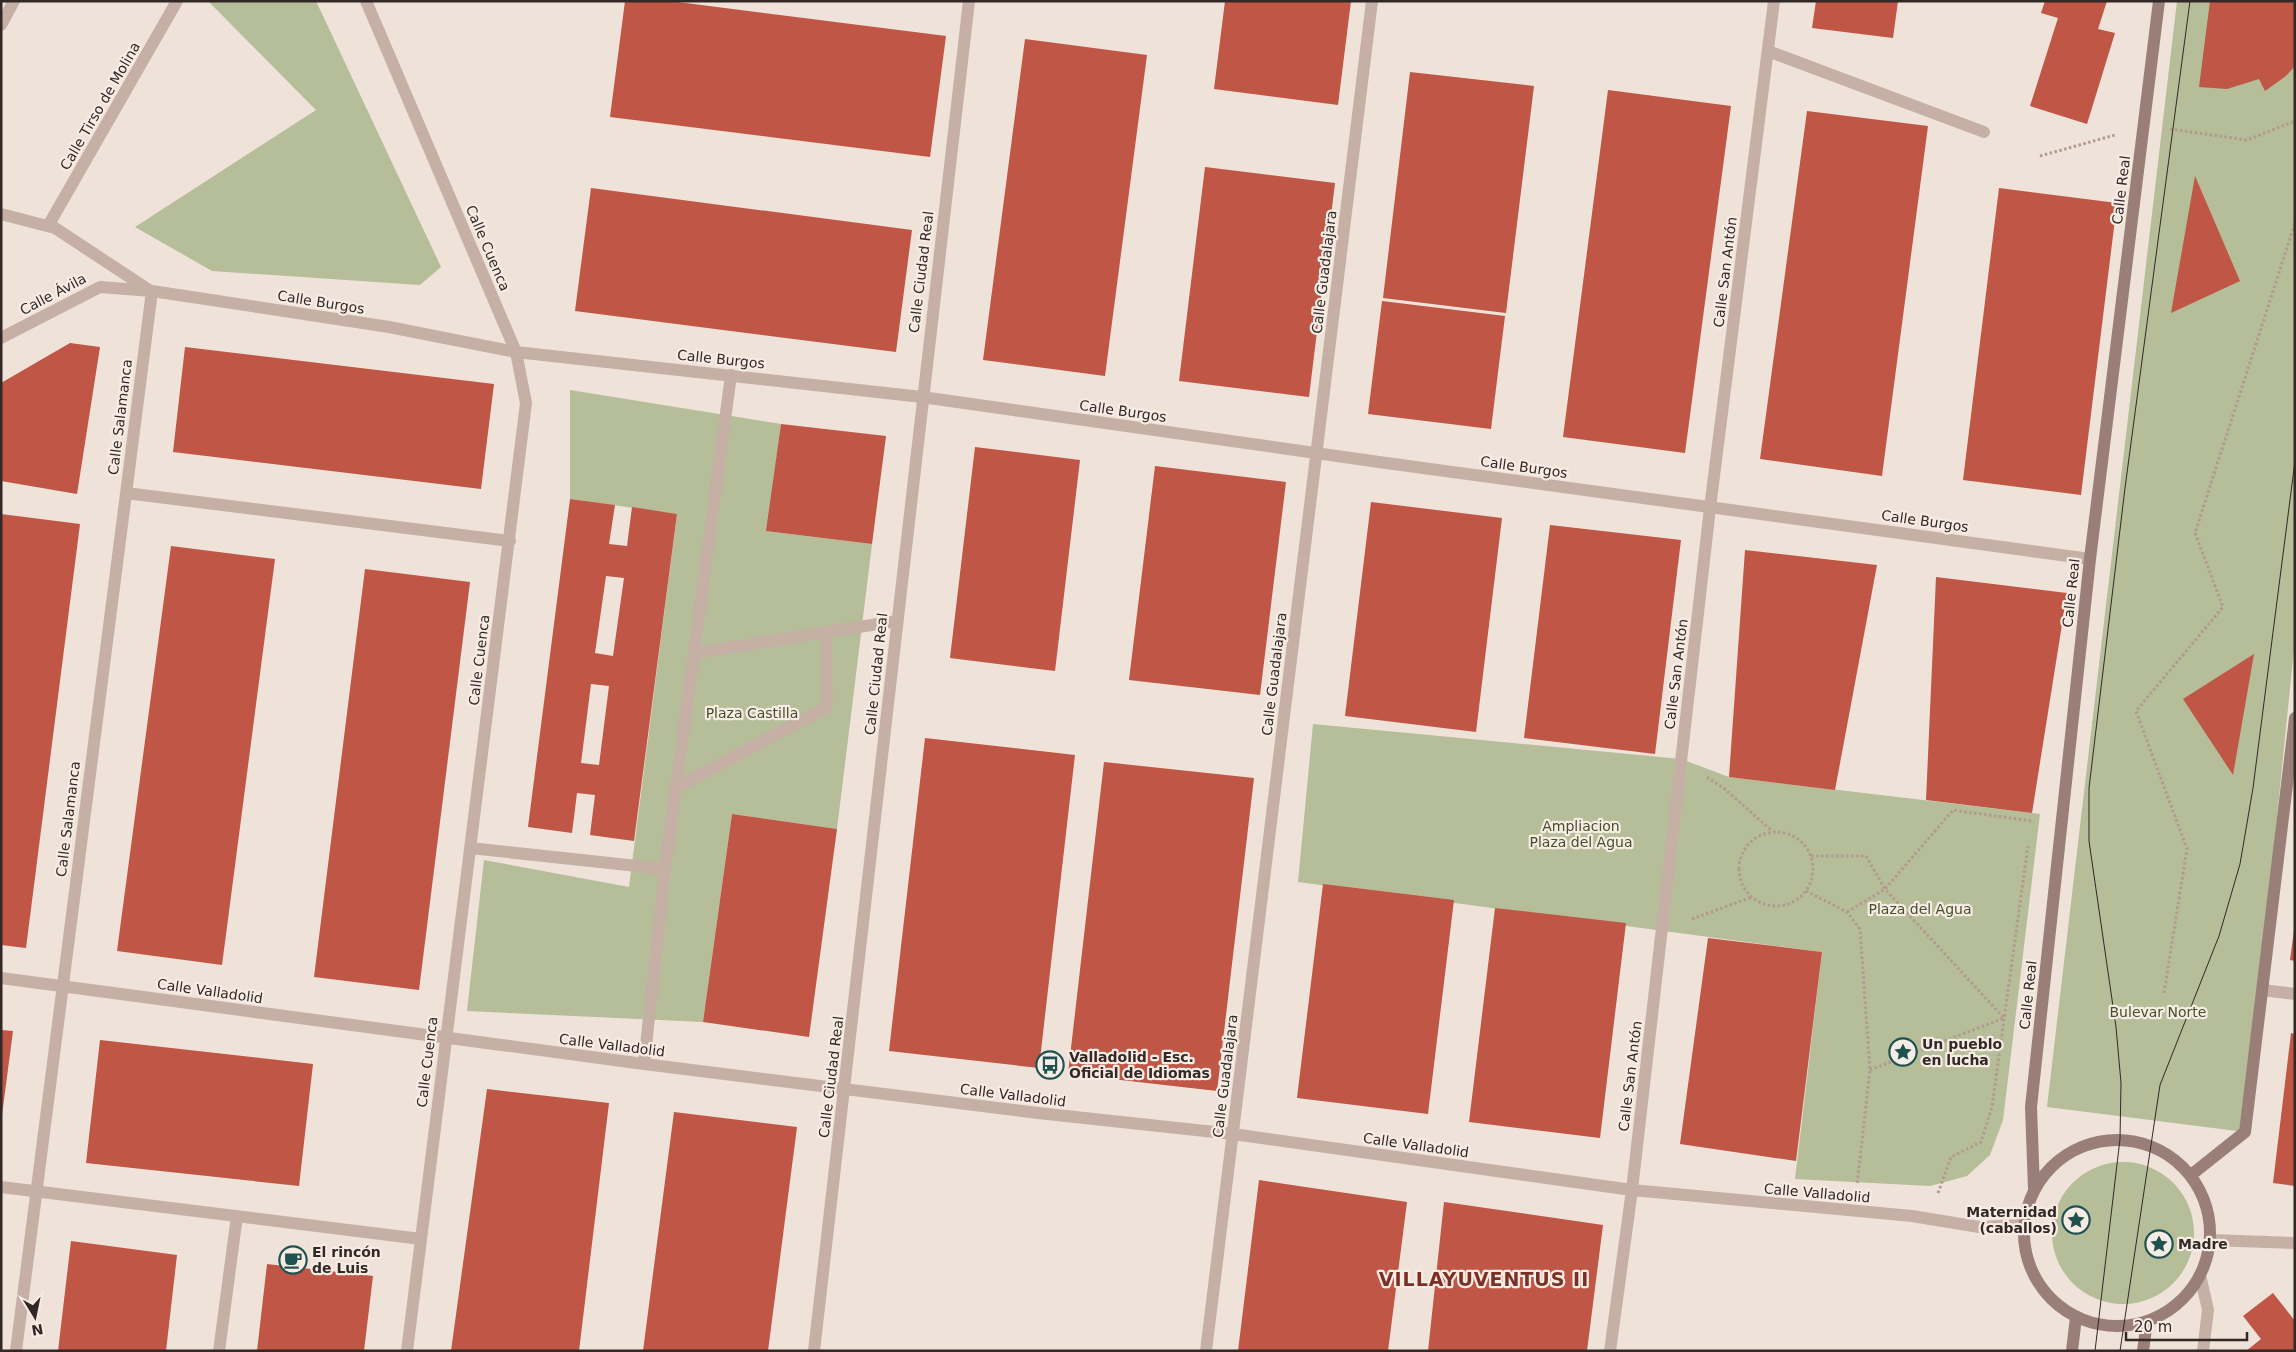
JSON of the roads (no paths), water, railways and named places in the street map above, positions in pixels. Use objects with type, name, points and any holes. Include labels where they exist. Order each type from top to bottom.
[{"type":"street","points":[[1,24],[14,1]]},
{"type":"street","name":"Calle Tirso de Molina","points":[[48,226],[177,1]]},
{"type":"street","name":"Calle Cuenca","points":[[366,1],[516,352],[526,403],[407,1351]]},
{"type":"street","name":"Calle Ciudad Real","points":[[814,1351],[922,397],[969,1]]},
{"type":"street","name":"Calle Guadalajara","points":[[1206,1351],[1372,1]]},
{"type":"street","name":"Calle San Antón","points":[[1610,1351],[1632,1190],[1710,508],[1774,1]]},
{"type":"street","name":"Calle Real","points":[[2034,1189],[2031,1107],[2090,558],[2159,1]]},
{"type":"street","points":[[1768,51],[1984,132]]},
{"type":"street","points":[[1,214],[55,228],[152,291]]},
{"type":"street","name":"Calle Ávila","points":[[1,338],[100,287],[152,291]]},
{"type":"street","name":"Calle Burgos","points":[[152,291],[389,327],[516,352],[922,397],[1317,454],[2090,558]]},
{"type":"street","name":"Calle Salamanca","points":[[16,1351],[152,291]]},
{"type":"street","points":[[644,1064],[665,869],[731,375]]},
{"type":"street","points":[[126,493],[510,541]]},
{"type":"street","points":[[694,653],[897,621]]},
{"type":"street","points":[[676,788],[827,707],[826,632]]},
{"type":"street","points":[[2190,1175],[2245,1132],[2292,760],[2295,718]]},
{"type":"street","points":[[470,848],[665,869]]},
{"type":"street","name":"Calle Valladolid","points":[[1,978],[445,1039],[845,1090],[1233,1134],[1632,1190],[1912,1216],[1979,1227],[2023,1225]]},
{"type":"street","points":[[2262,990],[2295,994]]},
{"type":"street","points":[[2120,1139],[2150,1145],[2172,1157],[2190,1175],[2202,1194],[2209,1216],[2210,1240],[2207,1258],[2200,1275],[2187,1294],[2169,1310],[2147,1321],[2123,1326],[2098,1324],[2076,1317],[2052,1301],[2035,1279],[2025,1253],[2023,1225],[2027,1206],[2034,1189],[2050,1167],[2070,1152],[2094,1142],[2120,1139]]},
{"type":"street","points":[[1,1187],[421,1238]]},
{"type":"street","points":[[219,1351],[237,1216]]},
{"type":"street","points":[[2210,1240],[2295,1243]]},
{"type":"street","points":[[2200,1275],[2208,1310],[2203,1351]]},
{"type":"street","points":[[2072,1351],[2076,1317]]},
{"type":"street","points":[[2143,1351],[2147,1321]]},
{"type":"tram line","points":[[2095,1351],[2120,1139],[2121,1083],[2116,1027],[2089,841],[2089,788],[2125,488],[2190,1]]},
{"type":"tram line","points":[[2120,1351],[2160,1085],[2219,936],[2240,864],[2253,788],[2295,461]]},
{"type":"place","name":"Un pueblo en lucha","points":[[1903,1052]]},
{"type":"place","name":"Valladolid - Esc. Oficial de Idiomas","points":[[1050,1065]]},
{"type":"place","name":"Maternidad (caballos)","points":[[2076,1220]]},
{"type":"place","name":"Madre","points":[[2159,1244]]},
{"type":"place","name":"El rincón de Luis","points":[[293,1260]]},
{"type":"district","name":"VILLAYUVENTUS II","points":[[1484,1279]]},
{"type":"park label","name":"Plaza Castilla","points":[[752,713]]},
{"type":"park label","name":"Ampliacion Plaza del Agua","points":[[1581,834]]},
{"type":"park label","name":"Plaza del Agua","points":[[1920,909]]},
{"type":"park label","name":"Bulevar Norte","points":[[2158,1012]]}]
